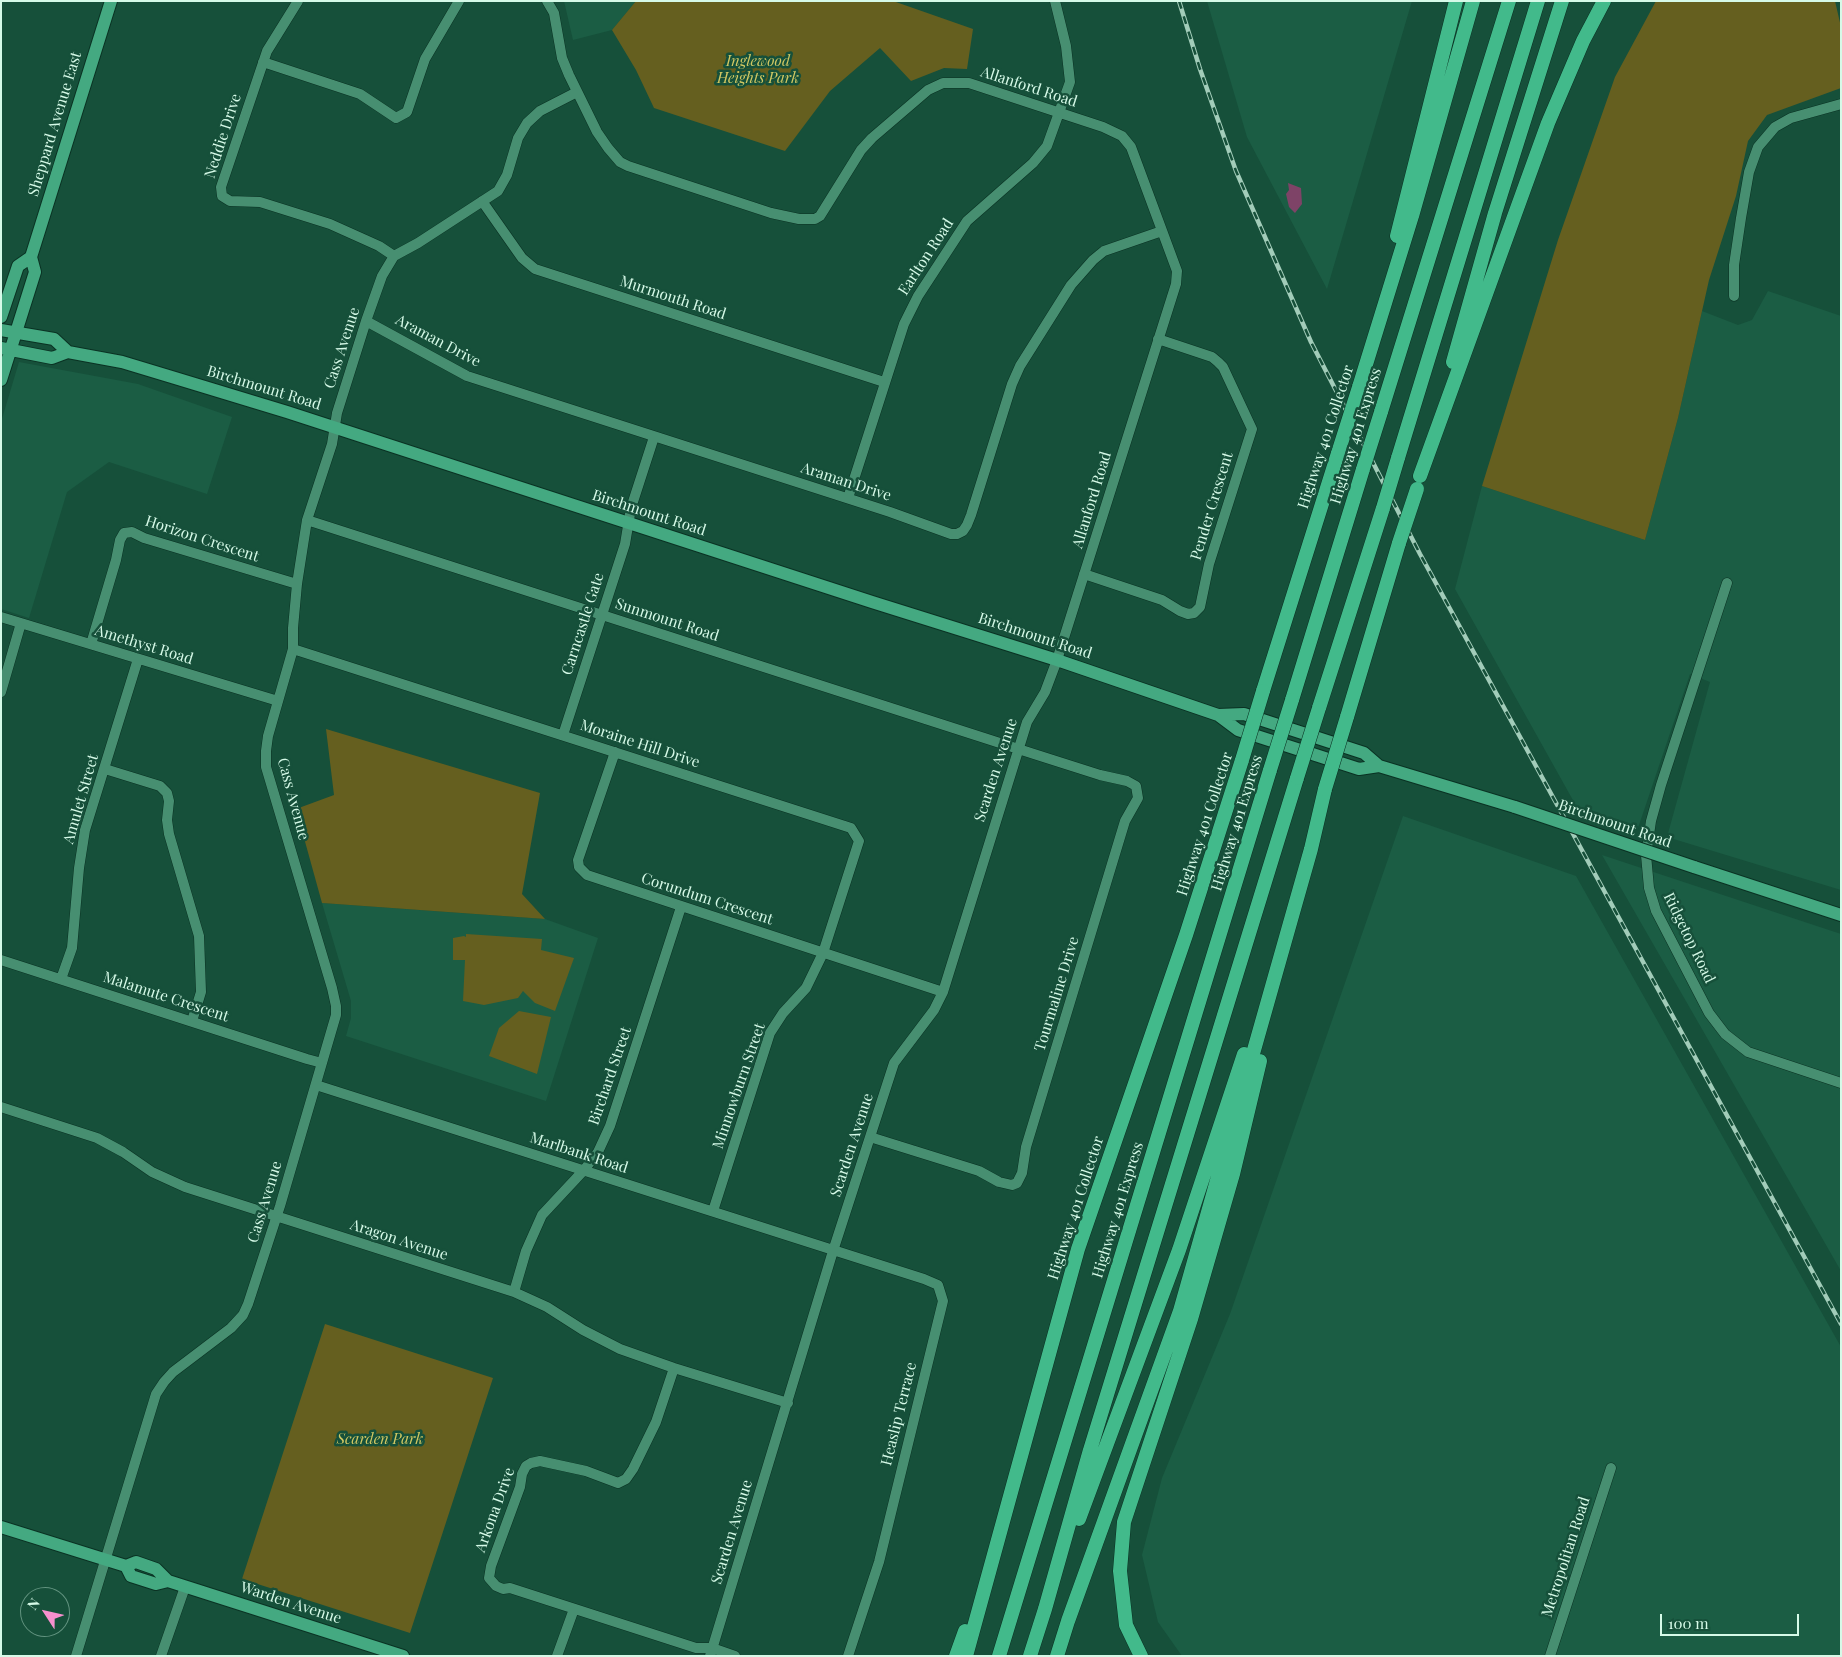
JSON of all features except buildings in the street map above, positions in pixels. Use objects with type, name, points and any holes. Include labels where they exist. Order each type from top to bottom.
[{"type":"highway","points":[[1392,282],[1393,254],[1456,1]]},
{"type":"highway","name":"Highway 401 Collector","points":[[966,1656],[1078,1249],[1170,981],[1264,691],[1392,282],[1473,1]]},
{"type":"highway","name":"Highway 401 Express","points":[[999,1656],[1270,770],[1509,1]]},
{"type":"highway","points":[[1030,1656],[1090,1450],[1297,778],[1383,508],[1538,1]]},
{"type":"highway","points":[[1141,1656],[1126,1625],[1120,1571],[1124,1522],[1191,1319],[1233,1174],[1325,789],[1418,482],[1495,213],[1562,1]]},
{"type":"highway","points":[[1418,482],[1548,123],[1583,41],[1604,1]]},
{"type":"highway","points":[[1045,1609],[1179,1250],[1311,849]]},
{"type":"highway","points":[[1057,1656],[1180,1311],[1311,849]]},
{"type":"highway","points":[[956,1656],[994,1558]]},
{"type":"main road","name":"Sheppard Avenue East","points":[[1,317],[18,266],[30,256],[110,1]]},
{"type":"main road","name":"Sheppard Avenue East","points":[[1,380],[6,349],[16,332],[35,272],[30,256]]},
{"type":"main road","name":"Birchmount Road","points":[[1,330],[54,338],[68,352]]},
{"type":"main road","name":"Birchmount Road","points":[[6,349],[52,358],[68,352],[122,362],[287,412],[872,602],[1057,660],[1218,715],[1238,730],[1359,769],[1379,766],[1515,807],[1841,915]]},
{"type":"main road","name":"Birchmount Road","points":[[1218,715],[1244,714],[1364,752],[1379,766]]},
{"type":"main road","name":"Warden Avenue","points":[[1,1527],[126,1566],[136,1562],[156,1569],[168,1581],[404,1656]]},
{"type":"street","name":"Neddie Drive","points":[[298,1],[292,14],[270,43],[221,187],[222,196],[230,201],[260,202],[330,224],[379,246],[394,256]]},
{"type":"street","points":[[263,62],[360,94],[396,118],[406,112],[425,59],[459,1]]},
{"type":"street","name":"Allanford Road","points":[[547,1],[554,13],[562,58],[597,132],[613,155],[620,162],[639,171],[751,207],[807,220],[820,216],[867,142],[928,90],[936,85],[951,82],[969,83],[1113,131],[1128,142],[1175,264],[1177,278],[1057,660]]},
{"type":"street","name":"Earlton Road","points":[[848,498],[884,382],[913,304],[967,221],[1042,154],[1048,146],[1070,82],[1066,46],[1055,1]]},
{"type":"street","points":[[394,256],[418,243],[498,191],[507,175],[518,138],[527,123],[540,111],[577,92]]},
{"type":"street","points":[[1734,296],[1734,265],[1741,218],[1750,172],[1758,147],[1763,139],[1782,122],[1841,104]]},
{"type":"street","name":"Murmouth Road","points":[[482,202],[522,258],[535,269],[884,382]]},
{"type":"street","name":"Araman Drive","points":[[366,321],[468,376],[848,498],[950,534],[957,534],[963,531],[971,515],[1012,384],[1023,360],[1071,285],[1093,260],[1104,251],[1162,231]]},
{"type":"street","name":"Cass Avenue","points":[[76,1656],[156,1394],[172,1372],[231,1328],[243,1315],[277,1216],[336,1014],[336,1006],[266,767],[266,751],[268,736],[293,649],[297,584],[307,520],[332,444],[333,428],[366,321],[382,276],[394,256]]},
{"type":"street","name":"Pender Crescent","points":[[1084,574],[1162,600],[1188,614],[1194,613],[1200,607],[1209,564],[1252,429],[1223,367],[1218,362],[1212,357],[1158,339]]},
{"type":"street","name":"Carncastle Gate","points":[[563,734],[625,544],[631,508],[654,437]]},
{"type":"street","name":"Sunmount Road","points":[[307,520],[1018,748]]},
{"type":"street","name":"Horizon Crescent","points":[[91,644],[116,560],[120,540],[124,533],[132,532],[144,538],[297,584]]},
{"type":"street","name":"Ridgetop Road","points":[[1727,583],[1661,785],[1646,854],[1649,888],[1656,911],[1709,1013],[1725,1034],[1748,1052],[1841,1084]]},
{"type":"street","name":"Amethyst Road","points":[[1,617],[278,701]]},
{"type":"street","points":[[1,692],[21,623]]},
{"type":"street","name":"Moraine Hill Drive","points":[[293,649],[563,734],[851,828],[859,841],[823,952]]},
{"type":"street","name":"Amulet Street","points":[[61,979],[72,948],[79,868],[85,830],[138,659]]},
{"type":"street","name":"Scarden Avenue","points":[[711,1652],[833,1251],[894,1063],[934,1010],[943,992],[1026,722],[1045,692],[1057,660]]},
{"type":"street","name":"Tourmaline Drive","points":[[870,1137],[979,1171],[1006,1184],[1012,1185],[1017,1183],[1022,1173],[1029,1138],[1125,821],[1138,798],[1138,792],[1136,786],[1131,783],[1100,775],[1018,748]]},
{"type":"street","name":"Corundum Crescent","points":[[615,752],[578,860],[580,868],[587,875],[943,992]]},
{"type":"street","points":[[105,769],[160,786],[167,793],[169,801],[167,820],[169,834],[199,936],[201,992],[192,1021]]},
{"type":"street","name":"Birchard Street","points":[[514,1292],[526,1251],[542,1215],[598,1152],[610,1126],[681,907]]},
{"type":"street","name":"Minnowburn Street","points":[[713,1211],[770,1033],[783,1013],[806,988],[823,952]]},
{"type":"street","name":"Malamute Crescent","points":[[1,960],[307,1060],[322,1063]]},
{"type":"street","name":"Marlbank Road","points":[[316,1085],[833,1251]]},
{"type":"street","name":"Aragon Avenue","points":[[1,1107],[97,1138],[123,1152],[152,1172],[185,1187],[514,1292],[547,1307],[583,1330],[620,1348],[674,1368],[788,1403]]},
{"type":"street","name":"Heaslip Terrace","points":[[833,1251],[924,1279],[938,1286],[943,1301],[878,1562],[848,1656]]},
{"type":"street","name":"Arkona Drive","points":[[674,1368],[656,1422],[633,1469],[626,1479],[618,1483],[586,1471],[540,1461],[526,1466],[522,1474],[520,1487],[497,1546],[489,1578],[496,1586],[503,1589],[510,1588],[711,1652]]},
{"type":"street","name":"Metropolitan Road","points":[[1550,1656],[1611,1468]]},
{"type":"street","points":[[162,1656],[186,1587]]},
{"type":"street","points":[[557,1656],[574,1609]]},
{"type":"street","points":[[711,1652],[735,1656]]},
{"type":"shaded area","points":[[564,1],[636,1],[612,30],[573,40]]},
{"type":"shaded area","points":[[1207,1],[1412,1],[1327,289],[1247,137]]},
{"type":"shaded area","points":[[1288,183],[1301,188],[1302,204],[1295,213],[1289,207],[1286,194],[1289,190]]},
{"type":"shaded area","points":[[1768,291],[1841,316],[1841,890],[1667,837],[1710,682],[1690,674],[1638,828],[1579,811],[1455,589],[1482,486],[1645,540],[1678,418],[1702,311],[1738,325],[1752,320]]},
{"type":"shaded area","points":[[19,362],[138,384],[232,417],[207,494],[109,462],[67,492],[29,618],[1,609],[1,422]]},
{"type":"shaded area","points":[[1403,816],[1576,876],[1841,1347],[1841,1656],[1182,1656],[1158,1622],[1142,1555],[1162,1478],[1230,1314]]},
{"type":"shaded area","points":[[1602,855],[1841,934],[1841,1271]]},
{"type":"shaded area","points":[[322,903],[545,919],[598,938],[546,1101],[346,1036],[351,1018],[351,1001]]},
{"type":"green space","name":"Inglewood Heights Park","points":[[636,1],[893,1],[973,29],[967,69],[944,68],[911,81],[880,48],[830,91],[785,151],[654,108],[636,70],[612,30]]},
{"type":"green space","points":[[1656,1],[1835,1],[1841,27],[1841,88],[1767,115],[1748,141],[1736,196],[1709,280],[1678,418],[1645,540],[1482,486],[1558,240],[1615,77]]},
{"type":"green space","points":[[326,729],[540,793],[522,894],[545,919],[322,903],[296,809],[334,795]]},
{"type":"green space","points":[[466,934],[542,939],[541,950],[574,958],[555,1011],[535,1003],[523,991],[518,998],[484,1005],[463,1001],[465,960],[453,960],[453,938],[466,937]]},
{"type":"green space","points":[[519,1011],[551,1017],[537,1074],[489,1056],[499,1028]]},
{"type":"green space","name":"Scarden Park","points":[[325,1324],[493,1378],[410,1633],[242,1579]]},
{"type":"railway","points":[[1179,1],[1200,69],[1236,171],[1311,342],[1420,554],[1841,1324]]}]
